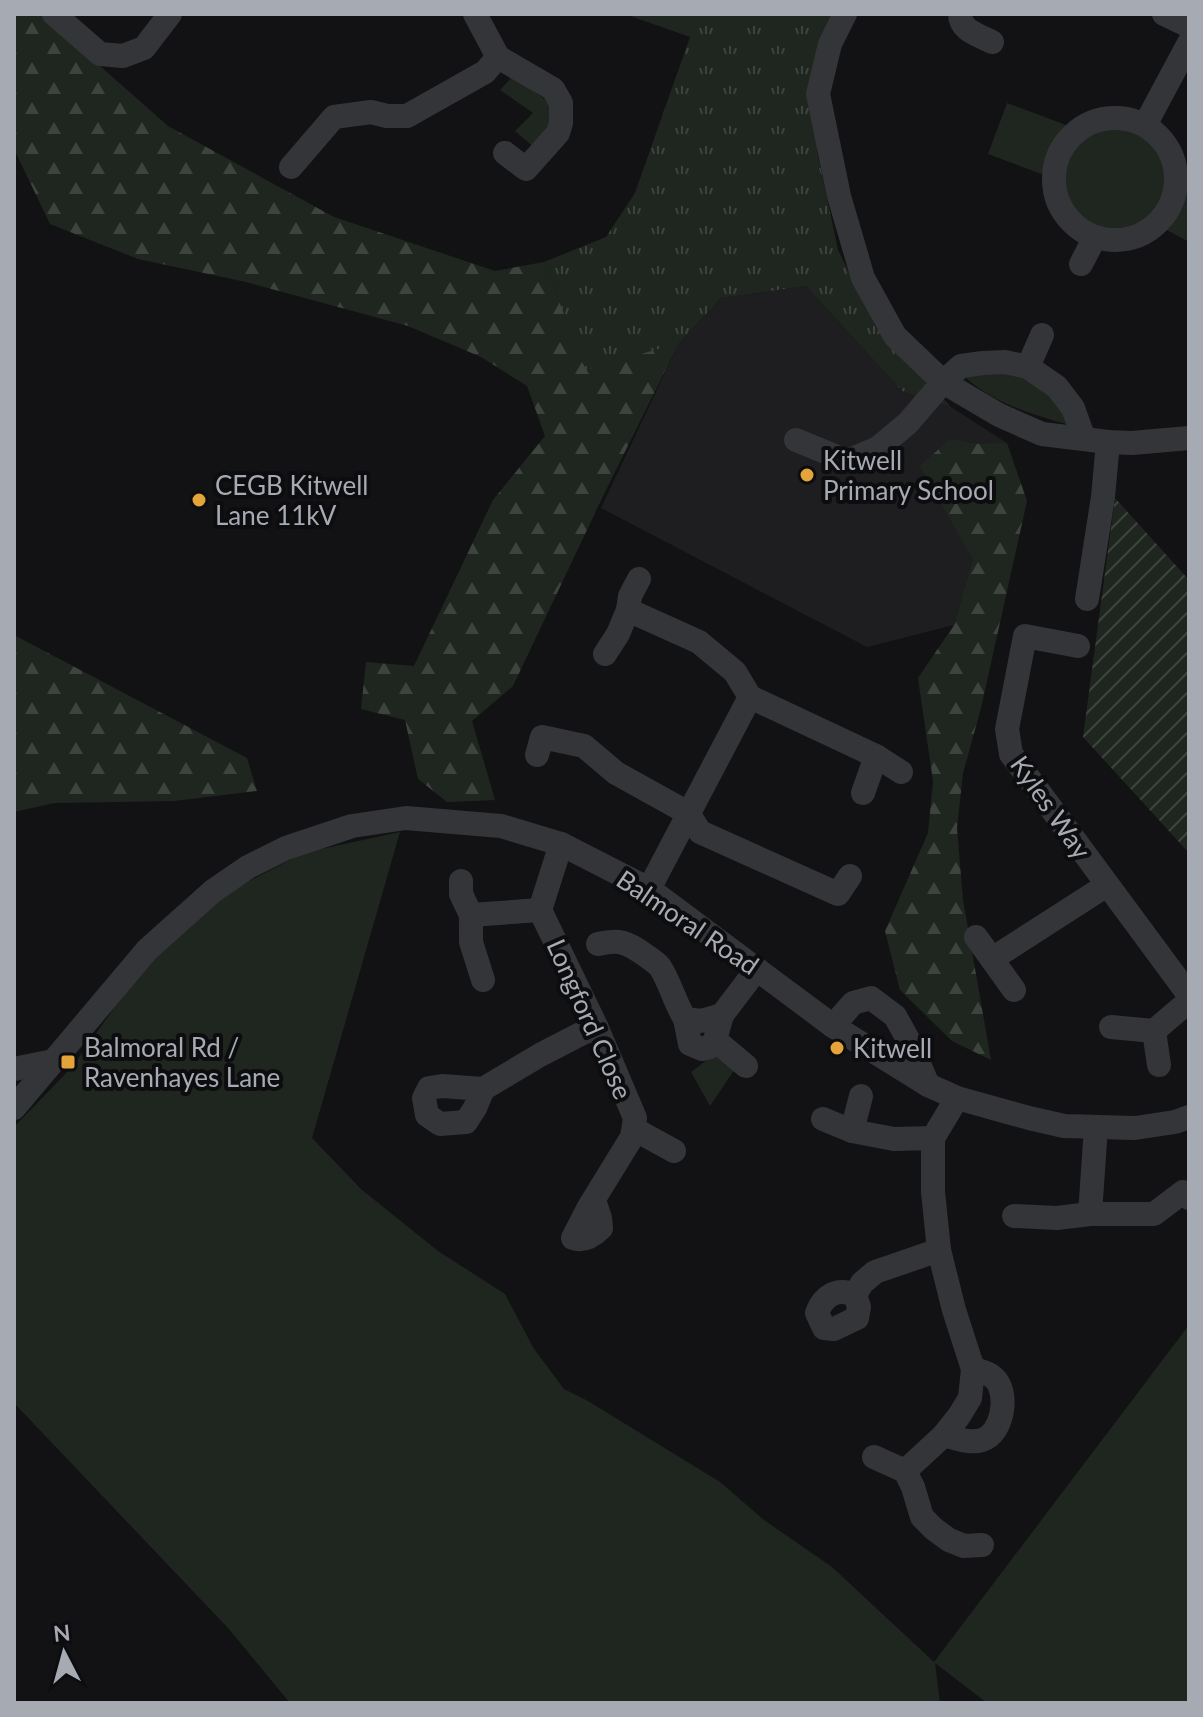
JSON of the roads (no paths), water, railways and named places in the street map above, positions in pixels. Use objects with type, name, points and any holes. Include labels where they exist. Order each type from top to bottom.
[{"type":"street","points":[[54,14],[100,54],[123,56],[144,48],[170,14]]},
{"type":"street","points":[[475,14],[498,57],[553,89],[561,103],[558,133],[526,169],[505,153]]},
{"type":"street","points":[[845,14],[830,44],[818,94],[839,196],[863,278],[895,336],[943,382],[999,415],[1042,434],[1132,443],[1189,438]]},
{"type":"street","points":[[960,14],[964,28],[992,42]]},
{"type":"street","points":[[1164,14],[1189,26]]},
{"type":"street","points":[[1145,125],[1189,43]]},
{"type":"street","points":[[291,167],[334,117],[371,112],[407,116],[485,72],[498,57]]},
{"type":"street","points":[[1106,118],[1126,119],[1145,125],[1161,138],[1172,155],[1177,175],[1175,195],[1167,214],[1153,229],[1135,238],[1115,241],[1095,237],[1077,228],[1063,212],[1055,194],[1054,173],[1059,154],[1070,137],[1087,125],[1106,118]]},
{"type":"street","points":[[1081,264],[1095,237]]},
{"type":"street","points":[[1028,367],[1042,335]]},
{"type":"street","points":[[796,440],[847,461],[878,448],[908,423],[961,366],[1005,362],[1028,367],[1057,387],[1096,441],[1103,497],[1087,599]]},
{"type":"street","points":[[605,654],[618,634],[639,579]]},
{"type":"street","points":[[628,610],[699,642],[735,672],[750,697],[876,756],[901,772]]},
{"type":"street","name":"Kyles Way","points":[[1078,646],[1025,636],[1007,729],[1011,754],[1189,998],[1154,1031]]},
{"type":"street","points":[[649,889],[750,697]]},
{"type":"street","points":[[543,736],[584,746],[616,773],[688,813],[700,832],[838,894],[850,876]]},
{"type":"street","points":[[863,793],[876,756]]},
{"type":"street","name":"Balmoral Road","points":[[14,1108],[147,950],[213,891],[248,867],[286,848],[352,826],[406,818],[501,826],[561,844],[649,889],[833,1026],[928,1085],[957,1098],[1052,1123],[1096,1127],[1135,1128],[1189,1117]]},
{"type":"street","name":"Longford Close","points":[[561,844],[540,910],[596,1026],[635,1118],[627,1144],[594,1200]]},
{"type":"street","points":[[461,881],[461,894],[471,915],[471,942],[483,980]]},
{"type":"street","name":"Kyles Way","points":[[992,959],[1107,885]]},
{"type":"street","name":"Longford Close","points":[[471,915],[540,910]]},
{"type":"street","points":[[976,937],[1014,990]]},
{"type":"street","points":[[598,944],[612,940],[624,942],[659,966],[685,1019],[690,1044],[702,1049],[710,1047],[715,1040],[722,1015],[757,969]]},
{"type":"street","points":[[833,1026],[853,1003],[871,998],[895,1016],[928,1085]]},
{"type":"street","points":[[685,1019],[701,1021],[722,1015]]},
{"type":"street","points":[[483,1089],[596,1026]]},
{"type":"street","points":[[1111,1027],[1154,1031],[1159,1065]]},
{"type":"street","points":[[715,1040],[746,1066]]},
{"type":"street","points":[[14,1069],[53,1061]]},
{"type":"street","points":[[852,1131],[861,1096]]},
{"type":"street","points":[[905,1471],[944,1435],[970,1398],[973,1369],[939,1250],[933,1192],[933,1138],[957,1098]]},
{"type":"street","points":[[823,1119],[852,1131],[894,1139],[933,1138]]},
{"type":"street","points":[[1090,1214],[1096,1127]]},
{"type":"street","name":"Longford Close","points":[[634,1129],[674,1151]]},
{"type":"street","points":[[1014,1216],[1057,1218],[1090,1214],[1154,1214],[1183,1192],[1189,1198]]},
{"type":"street","points":[[855,1295],[862,1283],[875,1272],[939,1250]]},
{"type":"street","points":[[944,1435],[969,1442],[984,1440],[993,1432],[1000,1418],[1002,1391],[996,1379],[973,1369]]},
{"type":"street","points":[[874,1457],[905,1471],[922,1517],[934,1529],[964,1546],[982,1545]]},
{"type":"place","name":"Kitwell Primary School","points":[[807,475]]},
{"type":"place","name":"CEGB Kitwell Lane 11kV","points":[[199,500]]},
{"type":"place","name":"Kitwell","points":[[837,1048]]},
{"type":"place","name":"Balmoral Rd / Ravenhayes Lane","points":[[68,1062]]}]
